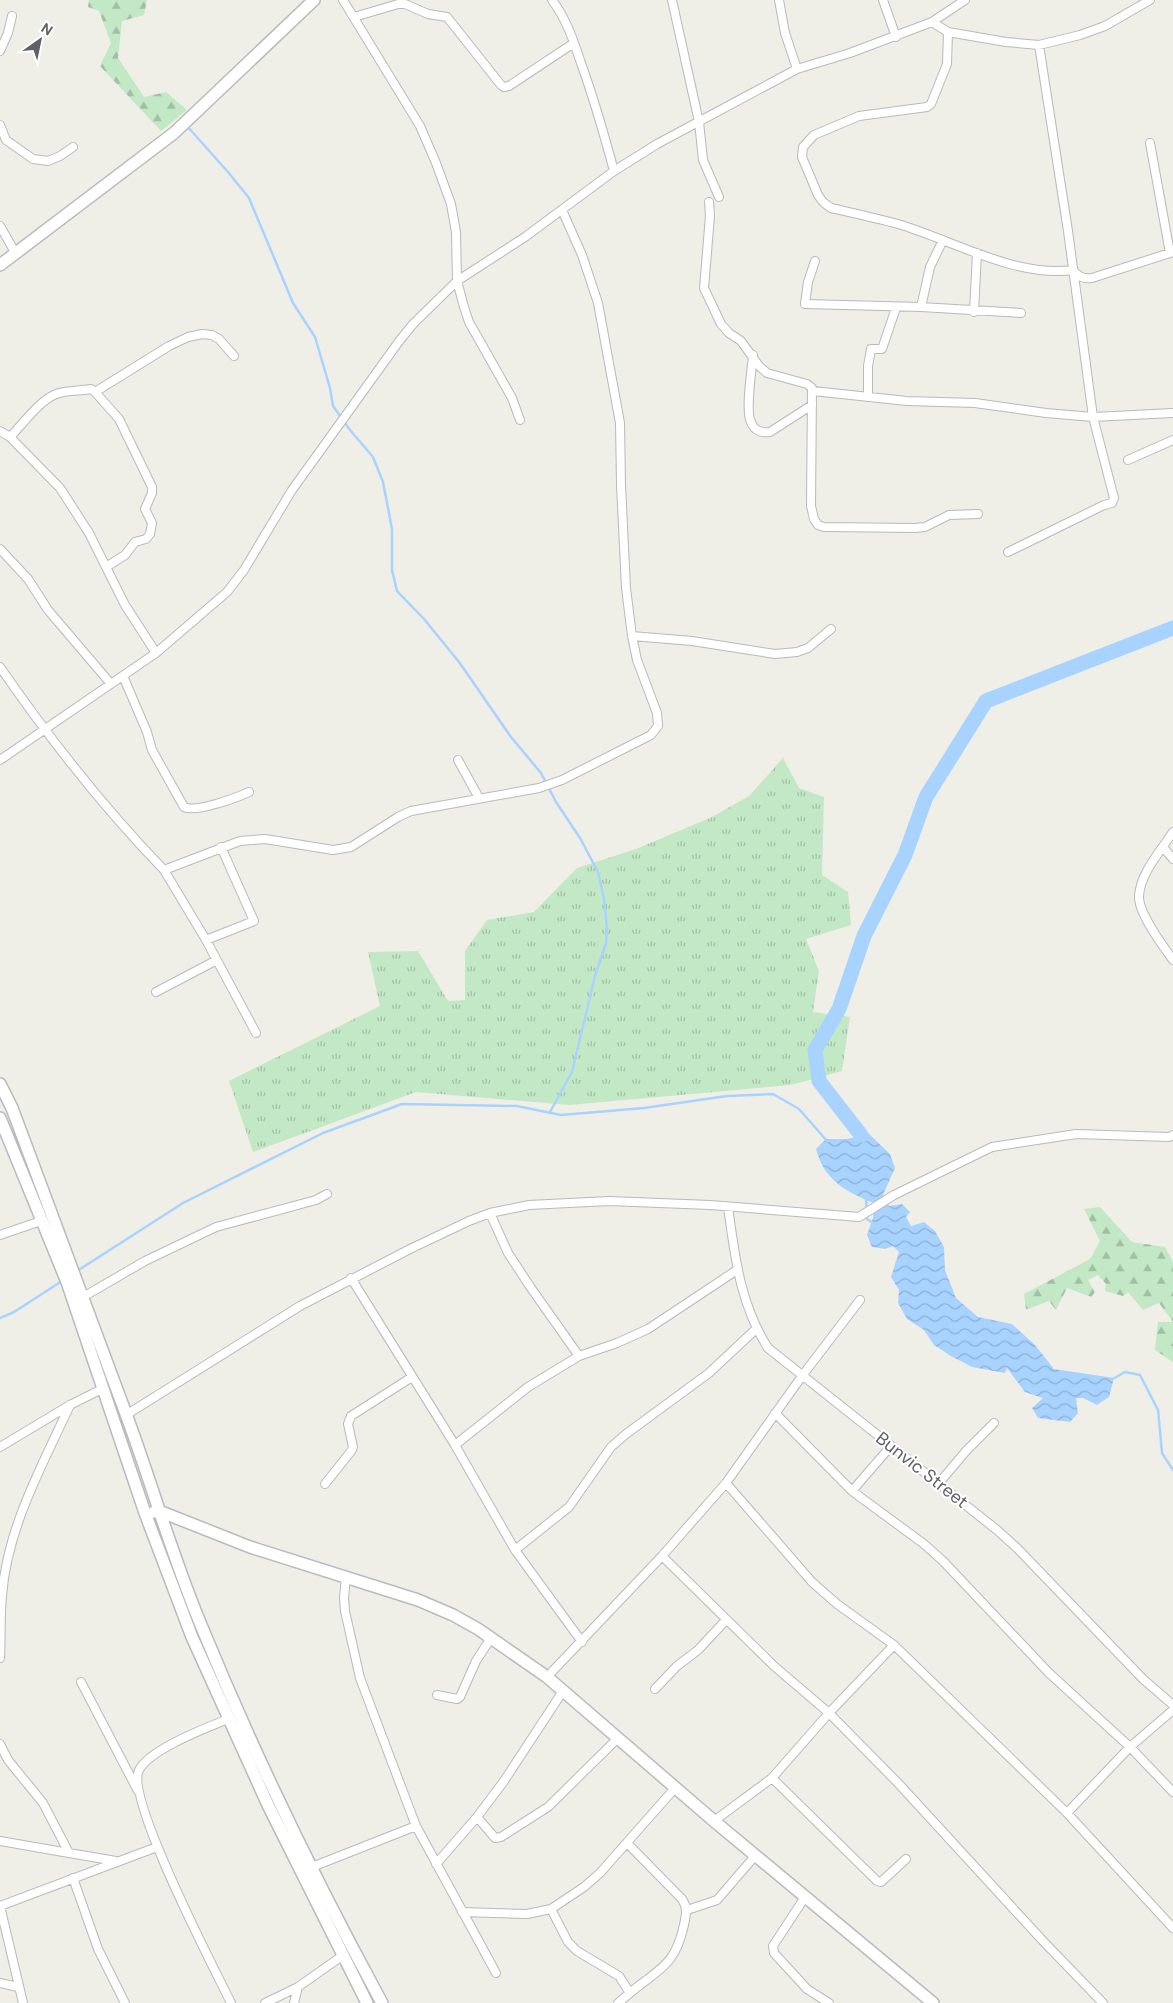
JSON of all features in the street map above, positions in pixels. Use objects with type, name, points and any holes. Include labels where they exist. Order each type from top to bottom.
[{"type":"main road","points":[[0,265],[174,133],[314,0]]},
{"type":"main road","points":[[0,1084],[12,1108],[71,1280],[102,1389],[144,1513],[192,1637],[228,1720],[366,2003]]},
{"type":"main road","points":[[0,1118],[41,1220],[66,1267]]},
{"type":"main road","points":[[71,1280],[82,1297],[126,1414],[200,1623],[223,1677],[344,1934],[382,2003]]},
{"type":"main road","points":[[144,1513],[159,1511],[250,1547],[418,1600],[452,1615],[491,1638],[547,1677],[755,1856],[933,2003]]},
{"type":"main road","points":[[335,1942],[344,1934]]},
{"type":"street","points":[[343,0],[420,126],[451,204],[456,232],[458,280],[469,322],[509,391],[520,420]]},
{"type":"street","points":[[552,0],[563,18],[574,44],[594,100],[614,170]]},
{"type":"street","points":[[672,0],[699,122],[702,160],[719,197]]},
{"type":"street","points":[[779,0],[785,33],[797,69]]},
{"type":"street","points":[[884,0],[896,37]]},
{"type":"street","points":[[0,760],[156,653],[214,604],[236,582],[283,503],[413,324],[458,280],[518,242],[614,170],[657,144],[797,69],[896,37],[932,22],[965,0]]},
{"type":"street","points":[[932,22],[948,32],[1006,42],[1038,45],[1080,35],[1105,26],[1150,0]]},
{"type":"street","points":[[354,17],[398,4],[406,4],[428,14],[446,17],[500,85],[504,87],[574,44]]},
{"type":"street","points":[[0,51],[8,33],[12,16]]},
{"type":"street","points":[[948,32],[947,64],[932,104],[927,107],[859,116],[814,135],[803,147],[802,157],[818,195],[831,208],[898,224],[977,253],[1035,270],[1047,272],[1073,270]]},
{"type":"street","points":[[1008,552],[1104,505],[1112,503],[1114,498],[1093,417],[1073,270],[1038,45]]},
{"type":"street","points":[[0,125],[3,143],[33,159],[48,161],[60,156],[73,147]]},
{"type":"street","points":[[1073,270],[1079,277],[1084,279],[1092,278],[1171,252],[1150,144]]},
{"type":"street","points":[[709,202],[710,216],[704,288],[721,324],[729,333],[741,341],[753,355],[759,366],[767,373],[808,384],[813,391],[810,487],[811,506],[814,519],[818,525],[824,527],[914,528],[925,527],[950,515],[978,514]]},
{"type":"street","points":[[164,870],[240,841],[265,839],[333,850],[351,847],[398,817],[412,811],[539,788],[562,780],[651,735],[658,726],[657,714],[637,660],[632,636],[626,588],[620,423],[598,303],[582,255],[562,210]]},
{"type":"street","points":[[0,226],[16,254]]},
{"type":"street","points":[[921,307],[930,267],[943,240]]},
{"type":"street","points":[[974,312],[977,253]]},
{"type":"street","points":[[814,261],[808,282],[805,304],[896,308],[921,307],[974,312],[1021,313]]},
{"type":"street","points":[[868,397],[868,366],[871,349],[882,349],[896,308]]},
{"type":"street","points":[[95,392],[169,346],[188,337],[202,334],[212,335],[219,339],[234,356]]},
{"type":"street","points":[[753,355],[749,411],[750,422],[756,429],[762,433],[770,432],[812,405]]},
{"type":"street","points":[[10,437],[46,399],[67,392],[91,389],[119,419],[152,487],[152,493],[145,509],[152,523],[150,534],[146,539],[134,542],[125,555],[106,566]]},
{"type":"street","points":[[813,391],[907,401],[975,403],[1039,413],[1093,417],[1173,413]]},
{"type":"street","points":[[0,431],[10,437],[60,488],[89,533],[125,605],[156,653]]},
{"type":"street","points":[[1128,460],[1173,440]]},
{"type":"street","points":[[0,549],[28,579],[48,610],[110,684]]},
{"type":"street","points":[[632,636],[692,641],[775,654],[802,650],[831,629]]},
{"type":"street","points":[[0,667],[119,822],[164,870],[206,940],[215,961],[256,1033]]},
{"type":"street","points":[[123,676],[147,732],[152,750],[184,807],[189,809],[232,800],[249,792]]},
{"type":"street","points":[[458,760],[479,798]]},
{"type":"street","points":[[1173,832],[1143,880],[1139,899],[1147,921],[1173,960]]},
{"type":"street","points":[[206,940],[254,921],[221,847]]},
{"type":"street","points":[[1162,848],[1173,859]]},
{"type":"street","points":[[156,992],[215,961]]},
{"type":"street","points":[[126,1414],[300,1306],[351,1278],[469,1221],[490,1214],[529,1205],[609,1201],[728,1207],[859,1217],[871,1211],[894,1194],[992,1147],[1076,1134],[1169,1137],[1173,1135]]},
{"type":"street","points":[[82,1297],[145,1261],[216,1227],[316,1200],[327,1194]]},
{"type":"street","name":"Bunvic Street","points":[[728,1207],[738,1270],[747,1308],[756,1329],[768,1348],[977,1512],[1017,1548],[1143,1679],[1173,1705]]},
{"type":"street","points":[[490,1214],[508,1253],[578,1356]]},
{"type":"street","points":[[0,1235],[41,1220]]},
{"type":"street","points":[[455,1445],[528,1387],[578,1356],[616,1343],[648,1329],[738,1270]]},
{"type":"street","points":[[351,1278],[455,1445],[515,1550],[582,1642]]},
{"type":"street","points":[[547,1677],[662,1556],[726,1483],[802,1376],[860,1300]]},
{"type":"street","points":[[515,1550],[569,1507],[611,1447],[709,1373],[756,1329]]},
{"type":"street","points":[[325,1484],[352,1450],[353,1446],[348,1424],[351,1416],[412,1377]]},
{"type":"street","points":[[0,1447],[70,1405],[102,1389]]},
{"type":"street","points":[[0,1658],[2,1595],[14,1540],[27,1496],[70,1405]]},
{"type":"street","points":[[775,1413],[852,1491],[931,1550],[1049,1673],[1130,1747],[1173,1792]]},
{"type":"street","points":[[939,1483],[966,1451],[994,1423]]},
{"type":"street","points":[[852,1491],[891,1446]]},
{"type":"street","points":[[726,1483],[812,1582],[837,1604],[894,1645],[1067,1813],[1173,1928]]},
{"type":"street","points":[[662,1556],[774,1666],[829,1713],[898,1783],[1103,2003]]},
{"type":"street","points":[[346,1577],[345,1611],[360,1678],[416,1826],[462,1912],[468,1919],[496,1974]]},
{"type":"street","points":[[655,1689],[677,1666],[698,1650],[726,1620]]},
{"type":"street","points":[[437,1695],[460,1698],[476,1661],[491,1638]]},
{"type":"street","points":[[714,1821],[772,1778],[829,1713],[894,1645]]},
{"type":"street","points":[[81,1682],[139,1793],[157,1847],[231,2003]]},
{"type":"street","points":[[436,1864],[477,1817],[504,1781],[563,1691]]},
{"type":"street","points":[[1067,1813],[1130,1747],[1173,1710]]},
{"type":"street","points":[[139,1793],[138,1772],[147,1760],[186,1737],[228,1720]]},
{"type":"street","points":[[477,1817],[495,1838],[501,1837],[548,1807],[618,1739]]},
{"type":"street","points":[[0,1744],[8,1760],[43,1803],[69,1853]]},
{"type":"street","points":[[772,1778],[877,1881],[881,1882],[906,1859]]},
{"type":"street","points":[[462,1912],[527,1914],[551,1909],[600,1874],[675,1788]]},
{"type":"street","points":[[312,1867],[416,1826]]},
{"type":"street","points":[[0,1841],[116,1861]]},
{"type":"street","points":[[618,2003],[666,1966],[672,1959],[681,1940],[687,1910],[682,1899],[627,1843]]},
{"type":"street","points":[[23,2003],[0,1906],[157,1847]]},
{"type":"street","points":[[687,1910],[717,1900],[755,1856]]},
{"type":"street","points":[[73,1878],[98,1949],[125,2003]]},
{"type":"street","points":[[805,1897],[773,1946],[774,1953],[807,1989],[829,2003]]},
{"type":"street","points":[[551,1909],[568,1942],[576,1951],[619,1976],[630,1993]]},
{"type":"street","points":[[468,1919],[477,1913]]},
{"type":"street","points":[[265,2003],[298,1987],[342,1956]]},
{"type":"street","points":[[0,1982],[18,1987]]},
{"type":"street","points":[[294,2003],[298,1987]]},
{"type":"green space","points":[[89,0],[147,0],[144,15],[122,21],[118,58],[144,97],[166,92],[187,110],[161,131],[100,66],[111,43],[99,11],[88,7]]},
{"type":"green space","points":[[783,758],[799,788],[824,797],[822,875],[848,892],[851,925],[806,939],[819,971],[813,1012],[850,1017],[842,1071],[791,1085],[569,1105],[416,1092],[253,1152],[229,1081],[380,1006],[368,952],[418,951],[448,1001],[465,1000],[465,951],[487,920],[534,912],[577,868],[636,849],[712,817],[749,796]]},
{"type":"green space","points":[[1100,1207],[1132,1242],[1165,1247],[1173,1262],[1173,1322],[1159,1303],[1143,1310],[1128,1292],[1123,1296],[1105,1291],[1106,1284],[1098,1275],[1088,1280],[1095,1292],[1091,1297],[1067,1288],[1056,1310],[1049,1301],[1026,1310],[1024,1294],[1090,1259],[1100,1241],[1084,1209]]},
{"type":"green space","points":[[1158,1322],[1173,1322],[1173,1362],[1155,1350]]},
{"type":"water","points":[[866,1131],[890,1154],[895,1168],[883,1195],[889,1206],[902,1204],[910,1212],[906,1217],[911,1226],[924,1222],[935,1231],[944,1247],[945,1270],[956,1298],[978,1317],[1012,1324],[1035,1345],[1054,1369],[1114,1378],[1109,1397],[1097,1405],[1083,1398],[1076,1398],[1078,1413],[1070,1422],[1038,1418],[1032,1408],[1043,1398],[1025,1392],[1007,1368],[1005,1373],[972,1367],[934,1345],[924,1330],[907,1319],[898,1303],[899,1290],[891,1277],[899,1252],[893,1246],[885,1249],[872,1247],[867,1235],[873,1218],[874,1203],[845,1189],[830,1177],[824,1169],[816,1149],[826,1139],[852,1138]]},
{"type":"waterway","points":[[187,126],[249,198],[293,303],[315,337],[330,388],[333,406],[373,457],[383,482],[392,529],[392,570],[397,591],[424,619],[459,662],[511,737],[541,773],[598,872],[604,899],[607,929],[606,943],[595,976],[572,1072],[550,1112]]},
{"type":"waterway","points":[[861,1135],[819,1081],[815,1050],[839,1009],[864,936],[905,855],[926,797],[986,701],[1173,628]]},
{"type":"waterway","points":[[77,1271],[183,1203],[323,1133],[402,1104],[517,1106],[561,1115],[644,1108],[727,1096],[773,1094],[799,1109],[827,1141]]},
{"type":"waterway","points":[[866,1197],[867,1219],[873,1223]]},
{"type":"waterway","points":[[0,1318],[14,1312],[62,1281]]},
{"type":"waterway","points":[[1111,1380],[1125,1372],[1140,1375],[1158,1410],[1162,1453],[1173,1470]]}]
